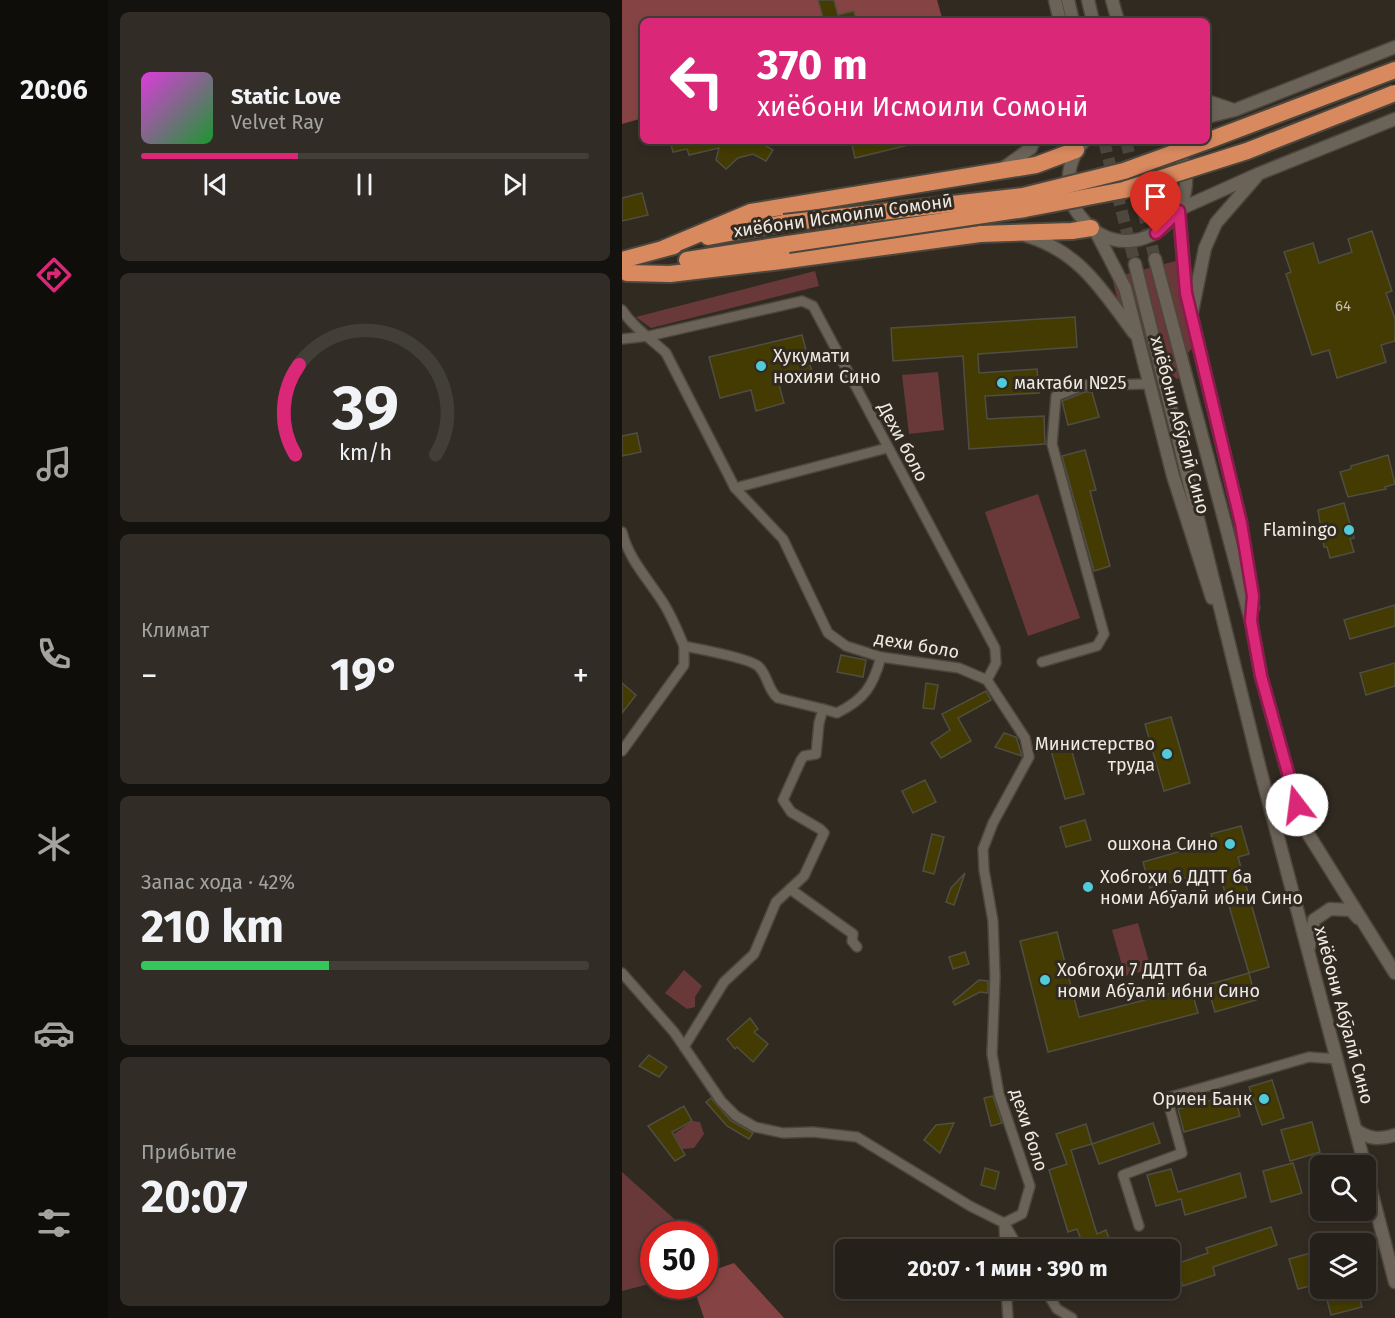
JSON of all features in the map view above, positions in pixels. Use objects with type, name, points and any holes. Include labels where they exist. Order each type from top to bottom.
[{"type":"highway","name":"хиёбони Исмоили Сомонӣ","points":[[1210,139],[1394,70]]},
{"type":"highway","name":"хиёбони Исмоили Сомонӣ","points":[[624,269],[1025,209],[1124,190],[1247,151],[1394,93]]},
{"type":"highway","name":"хиёбони Исмоили Сомонӣ","points":[[624,269],[665,248],[712,236],[784,223],[1023,196],[1124,171],[1196,144]]},
{"type":"highway","points":[[665,248],[751,212],[1036,165],[1080,145]]},
{"type":"highway","points":[[624,269],[670,274],[1015,231],[1040,233],[1094,230]]},
{"type":"main road","points":[[1056,0],[1059,18]]},
{"type":"main road","points":[[1068,0],[1073,18]]},
{"type":"main road","points":[[1088,0],[1092,18]]},
{"type":"main road","points":[[1112,0],[1117,18]]},
{"type":"main road","points":[[1210,116],[1235,110],[1394,47]]},
{"type":"main road","points":[[1210,102],[1235,110]]},
{"type":"main road","points":[[1080,145],[1069,166],[1068,183],[1071,200],[1079,215],[1094,230],[1111,238],[1142,238],[1156,233],[1179,210],[1258,174],[1394,119]]},
{"type":"main road","points":[[998,172],[1031,148],[1033,144]]},
{"type":"main road","points":[[1173,144],[1184,164],[1187,179],[1179,210]]},
{"type":"main road","points":[[1191,316],[1205,248],[1216,223],[1258,174]]},
{"type":"main road","name":"хиёбони Абӯалӣ Сино","points":[[1179,210],[1182,263],[1191,316],[1241,523],[1253,596],[1251,621]]},
{"type":"main road","name":"хиёбони Абӯалӣ Сино","points":[[1094,230],[1125,288],[1173,476],[1210,595],[1227,629]]},
{"type":"main road","points":[[1015,231],[1047,242],[1073,258],[1104,292],[1137,338]]},
{"type":"main road","name":"хиёбони Абӯалӣ Сино","points":[[1155,259],[1251,621],[1261,676],[1302,824],[1394,972]]},
{"type":"main road","name":"хиёбони Абӯалӣ Сино","points":[[1135,264],[1308,951],[1362,1155]]},
{"type":"main road","points":[[1308,951],[1314,920],[1330,909],[1351,910],[1365,926]]},
{"type":"main road","points":[[1356,1130],[1367,1137],[1382,1139],[1394,1135]]},
{"type":"main road","points":[[1376,1211],[1394,1282]]},
{"type":"street","name":"Дехи боло","points":[[649,336],[791,303],[802,301],[813,306],[995,648],[996,663],[987,680]]},
{"type":"street","name":"дехи боло","points":[[622,310],[633,326],[649,336],[666,353],[735,488],[783,539],[828,633],[846,646],[881,657],[960,668],[987,680],[1025,738],[1029,757],[993,823],[983,849],[984,870],[993,921],[996,977],[992,1054],[999,1094],[1030,1186],[1022,1214],[1004,1223]]},
{"type":"street","points":[[622,339],[649,336]]},
{"type":"street","points":[[1042,662],[1097,646],[1104,634],[1052,444],[1056,396],[1084,386],[1150,384]]},
{"type":"street","points":[[735,488],[887,448]]},
{"type":"street","points":[[622,532],[625,543],[643,576],[664,604],[684,646],[684,665],[622,751]]},
{"type":"street","points":[[684,646],[756,664],[767,676],[773,694],[778,698],[837,713],[847,708],[873,685],[881,657]]},
{"type":"street","points":[[684,1047],[724,982],[754,954],[776,902],[804,876],[823,833],[791,812],[783,800],[801,760],[804,756],[816,754],[823,709]]},
{"type":"street","points":[[790,889],[853,934],[852,941],[857,947]]},
{"type":"street","points":[[622,973],[684,1047],[721,1101],[736,1116],[756,1127],[782,1133],[813,1132],[857,1137],[962,1201],[1004,1223],[1013,1239]]},
{"type":"street","points":[[1139,1226],[1123,1175],[1182,1153],[1167,1098],[1309,1057],[1337,1059]]},
{"type":"street","points":[[1004,1223],[1005,1239]]},
{"type":"street","points":[[1007,1299],[1008,1318]]},
{"type":"street","points":[[1051,1299],[1057,1309],[1072,1318]]},
{"type":"shaded area","points":[[622,0],[937,0],[942,18],[640,18],[640,119],[622,124]]},
{"type":"shaded area","points":[[1183,259],[1201,338],[1188,353],[1192,371],[1177,379],[1137,348],[1127,335],[1112,278]]},
{"type":"shaded area","points":[[815,271],[819,286],[651,328],[636,317]]},
{"type":"shaded area","points":[[938,372],[944,430],[909,434],[902,375]]},
{"type":"shaded area","points":[[1038,494],[1080,618],[1028,636],[985,512]]},
{"type":"shaded area","points":[[1138,923],[1151,969],[1125,976],[1112,930]]},
{"type":"shaded area","points":[[684,970],[702,986],[695,997],[695,1007],[687,1009],[665,993]]},
{"type":"shaded area","points":[[692,1121],[700,1122],[704,1134],[694,1148],[682,1149],[674,1134]]},
{"type":"shaded area","points":[[622,1172],[677,1221],[640,1221],[640,1286],[622,1291]]},
{"type":"shaded area","points":[[734,1263],[784,1318],[704,1318],[697,1299],[718,1299],[718,1269]]},
{"type":"building","points":[[818,0],[834,0],[838,15],[854,11],[855,18],[823,18]]},
{"type":"building","points":[[671,144],[763,144],[773,150],[766,161],[753,154],[738,158],[726,169],[716,160],[719,148],[689,155],[687,149],[673,152]]},
{"type":"building","points":[[852,144],[913,144],[855,158]]},
{"type":"building","points":[[642,193],[648,215],[622,221],[622,198]]},
{"type":"building","points":[[1372,231],[1392,291],[1386,293],[1395,319],[1395,341],[1381,345],[1386,362],[1337,378],[1329,350],[1312,355],[1286,274],[1291,272],[1284,252],[1313,243],[1319,263],[1352,252],[1348,239]]},
{"type":"building","name":"мактаби №25","points":[[1075,317],[1077,347],[978,354],[979,373],[1037,369],[1039,393],[985,396],[987,419],[1044,416],[1045,444],[969,449],[963,356],[893,361],[891,328]]},
{"type":"building","name":"Хукумати нохияи Сино","points":[[802,335],[813,376],[779,385],[784,403],[756,411],[751,390],[720,398],[709,357]]},
{"type":"building","points":[[1085,392],[1092,392],[1099,417],[1068,425],[1062,401]]},
{"type":"building","points":[[637,433],[641,452],[622,456],[622,436]]},
{"type":"building","points":[[1085,450],[1096,490],[1090,491],[1110,566],[1094,571],[1062,456]]},
{"type":"building","points":[[1388,455],[1395,484],[1385,487],[1386,489],[1348,497],[1340,472],[1351,469],[1351,466]]},
{"type":"building","points":[[1344,503],[1354,538],[1350,539],[1354,552],[1330,558],[1327,547],[1324,547],[1318,510]]},
{"type":"building","points":[[1395,605],[1395,626],[1350,639],[1344,620]]},
{"type":"building","points":[[841,655],[866,660],[863,677],[837,672]]},
{"type":"building","points":[[1395,663],[1395,686],[1366,695],[1360,673]]},
{"type":"building","points":[[622,683],[636,695],[622,713]]},
{"type":"building","points":[[926,683],[938,685],[934,709],[923,708]]},
{"type":"building","points":[[986,691],[991,700],[958,718],[971,741],[941,758],[931,743],[950,730],[942,714]]},
{"type":"building","name":"Министерство труда","points":[[1171,717],[1190,783],[1164,791],[1145,724]]},
{"type":"building","points":[[1004,733],[1016,737],[1022,756],[995,747]]},
{"type":"building","points":[[1068,738],[1084,794],[1065,799],[1049,744]]},
{"type":"building","points":[[925,780],[936,802],[913,813],[902,791]]},
{"type":"building","points":[[1085,820],[1091,840],[1066,847],[1060,827]]},
{"type":"building","points":[[1241,826],[1249,854],[1238,857],[1269,967],[1249,973],[1218,869],[1150,888],[1143,862],[1213,842],[1211,834]]},
{"type":"building","points":[[932,834],[944,837],[934,874],[923,871]]},
{"type":"building","points":[[965,873],[954,905],[946,902],[951,888]]},
{"type":"building","points":[[1057,932],[1079,1017],[1191,988],[1198,1013],[1048,1052],[1020,941]]},
{"type":"building","points":[[965,952],[969,964],[953,969],[949,957]]},
{"type":"building","points":[[1249,973],[1256,1000],[1215,1012],[1207,985]]},
{"type":"building","points":[[979,980],[988,981],[988,993],[980,992],[955,1005],[953,1002]]},
{"type":"building","points":[[750,1018],[758,1029],[754,1032],[768,1044],[753,1062],[737,1047],[735,1049],[727,1039]]},
{"type":"building","points":[[649,1055],[667,1067],[659,1077],[639,1066]]},
{"type":"building","points":[[1272,1080],[1284,1118],[1262,1125],[1249,1087]]},
{"type":"building","points":[[1234,1094],[1240,1116],[1184,1132],[1178,1109]]},
{"type":"building","points":[[993,1096],[1002,1123],[991,1126],[984,1098]]},
{"type":"building","points":[[711,1098],[731,1121],[753,1133],[749,1139],[727,1126],[706,1102]]},
{"type":"building","points":[[684,1106],[692,1121],[672,1132],[685,1155],[675,1161],[648,1126]]},
{"type":"building","points":[[1312,1122],[1320,1152],[1290,1161],[1281,1130]]},
{"type":"building","points":[[954,1123],[940,1153],[924,1140],[936,1125]]},
{"type":"building","points":[[1153,1123],[1160,1143],[1099,1164],[1092,1144]]},
{"type":"building","points":[[1086,1124],[1092,1144],[1071,1150],[1097,1234],[1106,1230],[1109,1239],[1081,1239],[1077,1229],[1068,1232],[1049,1170],[1067,1164],[1056,1134]]},
{"type":"building","points":[[1293,1163],[1302,1193],[1271,1202],[1263,1171]]},
{"type":"building","points":[[985,1168],[999,1172],[995,1189],[981,1185]]},
{"type":"building","points":[[1171,1169],[1178,1192],[1240,1173],[1246,1197],[1185,1215],[1181,1199],[1156,1206],[1147,1175]]},
{"type":"building","points":[[1271,1227],[1277,1245],[1213,1267],[1215,1275],[1183,1286],[1180,1263],[1208,1253],[1206,1248]]},
{"type":"building","points":[[1310,1253],[1310,1286],[1298,1289],[1289,1259]]},
{"type":"building","points":[[1327,1299],[1360,1299],[1362,1307],[1331,1315]]},
{"type":"tunnel","points":[[1105,144],[1135,264]]},
{"type":"tunnel","points":[[1127,144],[1155,259]]},
{"type":"place","name":"Хукумати нохияи Сино","points":[[761,366]]},
{"type":"place","name":"мактаби №25","points":[[1002,383]]},
{"type":"place","name":"Flamingo","points":[[1349,530]]},
{"type":"place","name":"Министерство труда","points":[[1167,754]]},
{"type":"place","name":"ошхона Сино","points":[[1230,844]]},
{"type":"place","name":"Хобгоҳи 6 ДДТТ ба номи Абӯалӣ ибни Сино","points":[[1088,887]]},
{"type":"place","name":"Хобгоҳи 7 ДДТТ ба номи Абӯалӣ ибни Сино","points":[[1045,980]]},
{"type":"place","name":"Ориен Банк","points":[[1264,1099]]},
{"type":"route","points":[[1156,233],[1179,211],[1186,293],[1241,523],[1253,596],[1251,621],[1261,676],[1297,805]]}]
